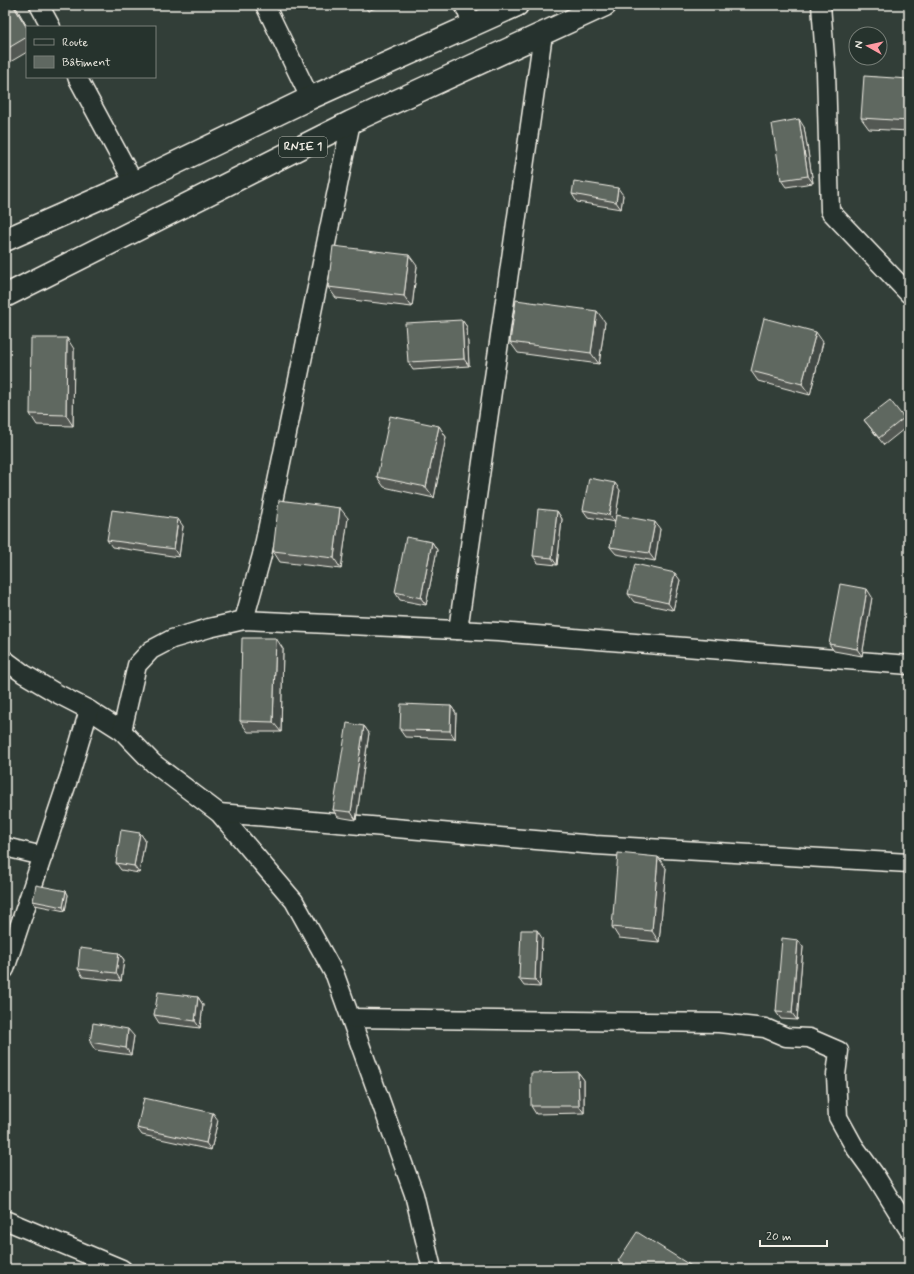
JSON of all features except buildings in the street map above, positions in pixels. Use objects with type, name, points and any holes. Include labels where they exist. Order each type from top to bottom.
[{"type":"highway","points":[[5,240],[134,182],[310,98],[517,5]]},
{"type":"highway","name":"RNIE 1","points":[[5,296],[352,122],[605,5]]},
{"type":"street","points":[[39,5],[50,26]]},
{"type":"street","points":[[265,5],[310,98]]},
{"type":"street","points":[[464,5],[473,25]]},
{"type":"street","points":[[821,5],[826,71],[830,211],[909,294]]},
{"type":"street","points":[[458,630],[542,34]]},
{"type":"street","points":[[78,78],[134,182]]},
{"type":"street","points":[[244,620],[262,555],[352,122]]},
{"type":"street","points":[[122,731],[137,665],[151,650],[172,639],[244,620],[506,633],[909,665]]},
{"type":"street","points":[[5,660],[24,674],[89,710],[122,731],[153,763],[219,813],[294,901],[335,975],[414,1194],[432,1269]]},
{"type":"street","points":[[5,969],[70,774],[89,710]]},
{"type":"street","points":[[219,813],[594,845],[909,863]]},
{"type":"street","points":[[5,847],[43,856]]},
{"type":"street","points":[[350,1018],[719,1023],[765,1028],[786,1037],[809,1038],[838,1051],[836,1074],[838,1117],[854,1146],[875,1175],[909,1230]]},
{"type":"street","points":[[5,1220],[122,1269]]}]
